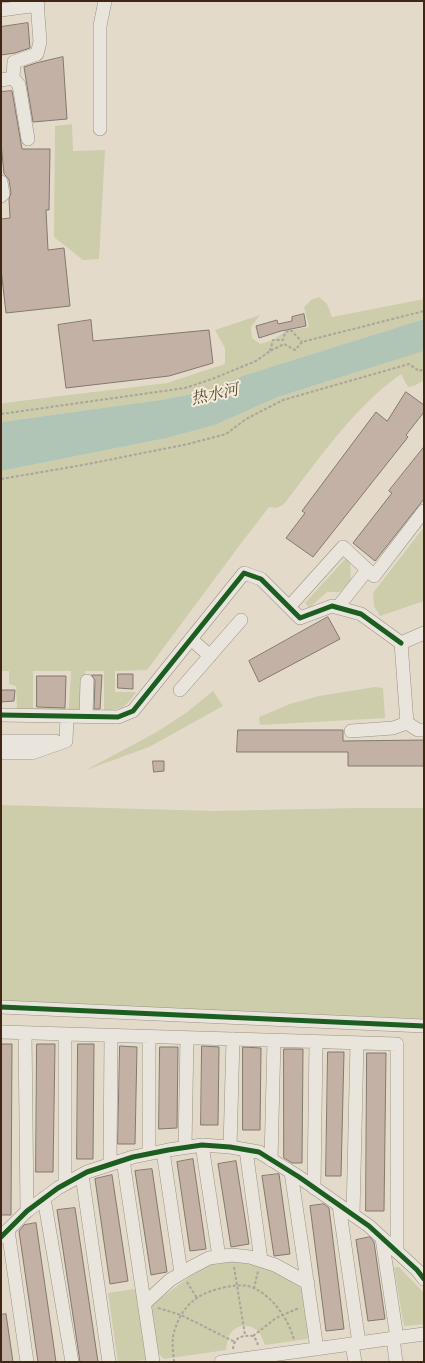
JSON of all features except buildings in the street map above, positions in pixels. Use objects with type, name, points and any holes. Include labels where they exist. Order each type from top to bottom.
[{"type":"street","points":[[100,129],[100,26],[105,1]]},
{"type":"street","points":[[1,10],[38,3],[40,42],[37,54],[14,62],[7,79],[20,85],[28,139]]},
{"type":"street","points":[[1,182],[3,194],[1,196]]},
{"type":"street","points":[[289,607],[343,547],[374,576],[424,511]]},
{"type":"street","points":[[338,607],[367,570]]},
{"type":"street","points":[[1,715],[118,717],[133,711],[244,573],[261,579],[300,618],[332,606],[338,607],[361,614],[402,643]]},
{"type":"street","points":[[180,690],[241,620]]},
{"type":"street","points":[[402,643],[424,633]]},
{"type":"street","points":[[191,639],[210,656]]},
{"type":"street","points":[[402,643],[407,723]]},
{"type":"street","points":[[86,716],[87,681]]},
{"type":"street","points":[[66,741],[67,716]]},
{"type":"street","points":[[407,723],[418,730],[424,730]]},
{"type":"street","points":[[350,730],[393,728],[407,723]]},
{"type":"street","points":[[1,742],[66,741]]},
{"type":"street","points":[[1,753],[32,753],[66,741]]},
{"type":"street","points":[[1,1006],[424,1026]]},
{"type":"street","points":[[1,1032],[397,1044],[397,1252]]},
{"type":"street","points":[[25,1033],[27,1211]]},
{"type":"street","points":[[65,1034],[65,1184]]},
{"type":"street","points":[[110,1164],[111,1036]]},
{"type":"street","points":[[149,1037],[149,1153]]},
{"type":"street","points":[[186,1147],[188,1038]]},
{"type":"street","points":[[230,1147],[233,1039]]},
{"type":"street","points":[[271,1160],[274,1040]]},
{"type":"street","points":[[314,1188],[316,1042]]},
{"type":"street","points":[[353,1215],[357,1043]]},
{"type":"street","points":[[202,1145],[219,1257]]},
{"type":"street","points":[[27,1362],[5,1234],[27,1211],[65,1184],[87,1172],[149,1153],[202,1145],[230,1147],[259,1152],[291,1172],[369,1226],[417,1270],[424,1279]]},
{"type":"street","points":[[246,1150],[261,1260]]},
{"type":"street","points":[[163,1151],[181,1273]]},
{"type":"street","points":[[123,1160],[153,1362]]},
{"type":"street","points":[[291,1172],[310,1303],[309,1353]]},
{"type":"street","points":[[82,1175],[109,1362]]},
{"type":"street","points":[[44,1198],[72,1362]]},
{"type":"street","points":[[339,1205],[356,1343],[355,1362]]},
{"type":"street","points":[[382,1238],[395,1338],[396,1362]]},
{"type":"street","points":[[144,1304],[170,1280],[181,1273],[209,1258],[232,1255],[250,1257],[275,1264],[308,1283]]},
{"type":"street","points":[[226,1361],[309,1353],[356,1343],[424,1334]]},
{"type":"path","points":[[1,414],[186,388],[212,380],[256,362],[270,351],[284,344],[295,350],[302,342],[424,311]]},
{"type":"path","points":[[270,351],[273,340],[283,340],[285,333],[289,330],[302,342]]},
{"type":"path","points":[[1,479],[83,465],[188,444],[226,434],[246,419],[283,400],[409,364],[420,371],[424,369]]},
{"type":"path","points":[[232,1255],[245,1335]]},
{"type":"path","points":[[254,1289],[261,1260]]},
{"type":"path","points":[[181,1273],[197,1298]]},
{"type":"path","points":[[174,1362],[172,1343],[174,1329],[181,1315],[193,1300],[216,1290],[237,1286],[248,1286],[269,1299],[283,1314],[291,1329],[309,1353]]},
{"type":"path","points":[[226,1361],[237,1338],[245,1335],[253,1336],[283,1314],[310,1303]]},
{"type":"path","points":[[144,1304],[181,1315],[235,1342]]},
{"type":"path","points":[[253,1336],[267,1358]]},
{"type":"shaded area","points":[[72,124],[73,151],[105,150],[99,259],[83,260],[54,237],[55,126]]},
{"type":"shaded area","points":[[319,297],[327,304],[332,317],[424,299],[424,319],[245,375],[208,391],[160,400],[1,422],[1,404],[4,403],[167,383],[225,364],[225,348],[215,330],[260,315],[251,327],[252,338],[260,344],[273,340],[285,331],[309,327],[304,307],[311,300]]},
{"type":"shaded area","points":[[424,351],[424,380],[414,386],[408,387],[401,374],[384,387],[352,418],[284,504],[277,508],[269,507],[147,670],[115,671],[115,692],[136,692],[130,701],[123,707],[115,710],[104,710],[104,671],[85,671],[82,707],[78,711],[22,710],[17,708],[16,686],[9,684],[9,671],[1,671],[1,471],[167,438],[215,425],[278,397]],"holes":[[[33,671],[71,671],[69,708],[33,708]]]},
{"type":"shaded area","points":[[424,527],[424,601],[380,616],[374,606],[373,593]]},
{"type":"shaded area","points":[[347,557],[350,561],[351,580],[340,592],[327,592],[309,608],[305,603]]},
{"type":"shaded area","points":[[375,687],[383,688],[385,718],[260,725],[259,717],[290,704],[319,696]]},
{"type":"shaded area","points":[[213,691],[223,706],[149,747],[86,770],[155,733],[186,713]]},
{"type":"shaded area","points":[[1,805],[214,811],[424,808],[424,1021],[1,1001]]},
{"type":"shaded area","points":[[224,1260],[260,1265],[279,1274],[305,1290],[310,1332],[307,1339],[265,1345],[258,1331],[251,1327],[243,1326],[236,1328],[230,1334],[226,1350],[164,1359],[158,1353],[150,1306],[206,1266]]},
{"type":"shaded area","points":[[399,1267],[424,1293],[424,1324],[404,1326],[394,1268]]},
{"type":"shaded area","points":[[134,1289],[139,1291],[146,1360],[118,1362],[108,1293]]},
{"type":"water","name":"热水河","points":[[424,319],[424,351],[278,397],[215,425],[167,438],[1,471],[1,422],[160,400],[208,391],[245,375]]},
{"type":"cycle path","points":[[1,715],[118,717],[133,711],[244,573],[261,579],[300,618],[332,606],[361,614],[401,643]]},
{"type":"cycle path","points":[[1,1007],[424,1026]]},
{"type":"cycle path","points":[[1,1237],[27,1211],[58,1188],[87,1172],[133,1157],[168,1150],[202,1145],[230,1147],[259,1152],[299,1177],[369,1226],[417,1270],[424,1279]]}]
